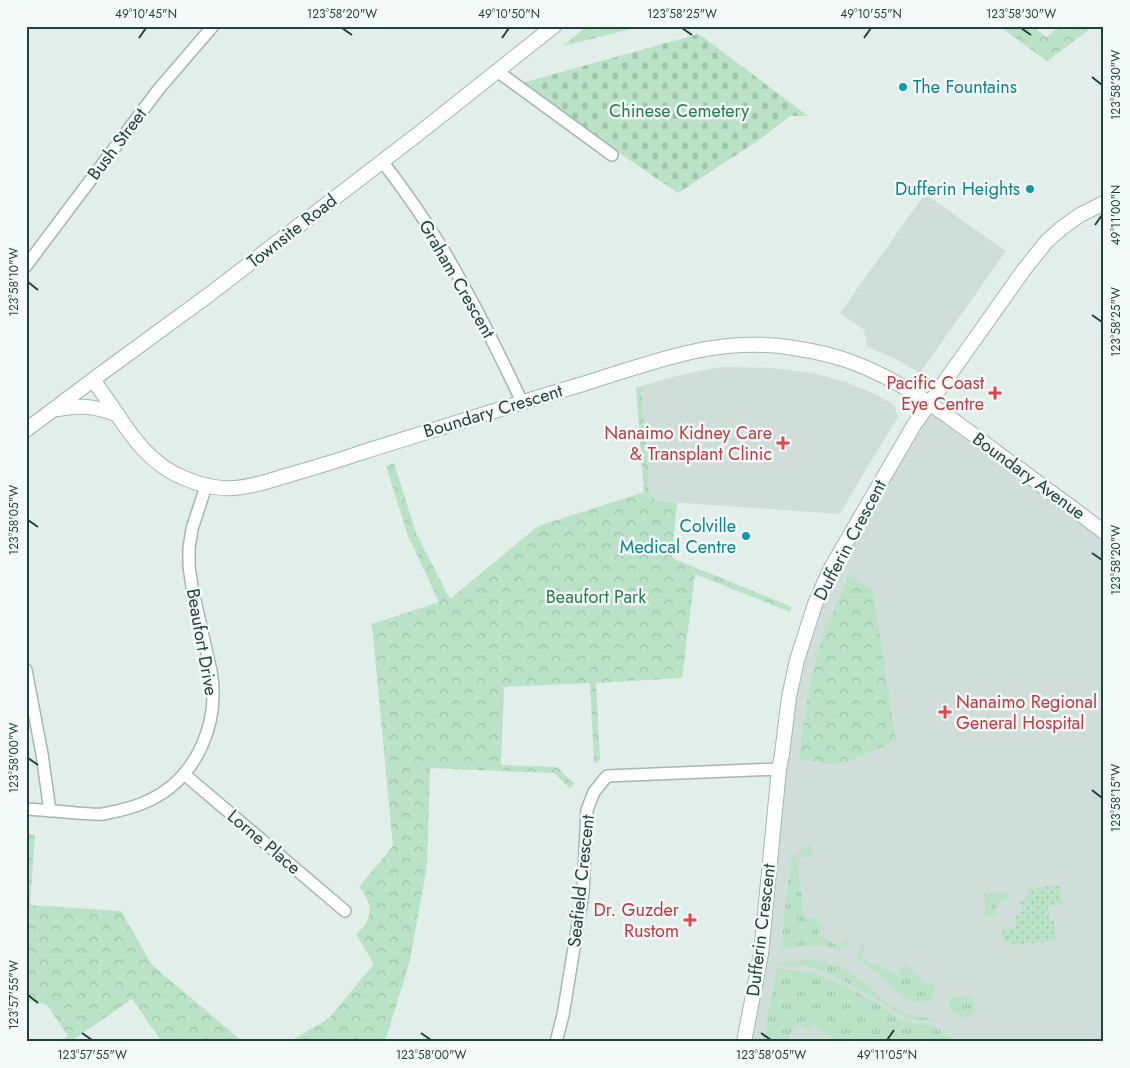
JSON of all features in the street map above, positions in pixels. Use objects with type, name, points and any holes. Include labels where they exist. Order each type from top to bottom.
[{"type":"street","name":"Bush Street","points":[[26,266],[158,90],[213,26]]},
{"type":"street","name":"Townsite Road","points":[[26,430],[210,294],[382,162],[554,26]]},
{"type":"street","points":[[497,71],[612,155]]},
{"type":"street","name":"Graham Crescent","points":[[382,162],[414,205],[444,252],[485,326],[522,402]]},
{"type":"street","name":"Dufferin Crescent","points":[[744,1042],[760,954],[779,768],[789,697],[797,660],[816,604],[838,556],[914,426],[1023,271],[1051,237],[1080,215],[1104,203]]},
{"type":"street","name":"Boundary Crescent","points":[[93,380],[138,444],[165,469],[206,486],[236,488],[254,486],[649,362],[682,353],[728,346],[766,345],[795,348],[831,356],[848,361],[886,378],[929,403]]},
{"type":"street","name":"Boundary Avenue","points":[[929,403],[1104,532]]},
{"type":"street","points":[[55,409],[89,406],[118,415]]},
{"type":"street","name":"Beaufort Drive","points":[[26,809],[100,814],[130,808],[151,800],[172,786],[194,762],[210,725],[213,703],[213,682],[189,566],[192,529],[206,486]]},
{"type":"street","points":[[26,670],[42,754],[50,811]]},
{"type":"street","name":"Seafield Crescent","points":[[556,1042],[563,1015],[583,893],[587,810],[594,792],[607,776],[779,768]]},
{"type":"street","name":"Lorne Place","points":[[184,774],[345,911]]},
{"type":"shaded area","points":[[925,194],[1006,251],[920,373],[894,358],[867,347],[864,330],[840,313]]},
{"type":"shaded area","points":[[720,367],[771,368],[813,373],[846,382],[873,393],[894,405],[898,417],[840,514],[656,501],[650,491],[641,386],[684,374]]},
{"type":"shaded area","name":"Nanaimo Regional General Hospital","points":[[929,403],[1104,532],[1104,1042],[744,1042],[779,769],[815,604]]},
{"type":"green space","points":[[587,26],[643,26],[563,46]]},
{"type":"green space","points":[[999,26],[1032,26],[1046,37],[1061,26],[1094,26],[1047,61]]},
{"type":"green space","name":"Chinese Cemetery","points":[[699,34],[808,116],[790,116],[756,142],[678,193],[518,84]]},
{"type":"green space","name":"Beaufort Park","points":[[641,386],[650,491],[656,501],[677,503],[672,558],[792,607],[790,612],[695,574],[682,678],[596,683],[600,759],[594,764],[590,683],[504,687],[501,765],[557,767],[574,784],[570,788],[554,773],[430,768],[427,866],[410,960],[385,1042],[289,1042],[329,1018],[374,964],[356,934],[366,923],[369,912],[367,899],[359,887],[393,846],[372,624],[439,602],[408,536],[386,466],[394,463],[416,533],[450,599],[538,526],[644,492],[636,388]]},
{"type":"green space","points":[[849,576],[873,590],[896,741],[840,765],[799,759],[807,698],[823,634]]},
{"type":"green space","points":[[29,834],[35,835],[30,905],[121,911],[152,965],[243,1042],[162,1042],[132,999],[70,1042],[60,1042],[68,1036],[46,1004],[26,1000],[26,875]]},
{"type":"green space","points":[[811,843],[812,854],[796,858],[805,919],[816,918],[822,926],[818,935],[840,947],[845,938],[849,939],[846,946],[840,949],[812,945],[781,948],[791,858]]},
{"type":"green space","points":[[1059,885],[1062,904],[1048,907],[1050,921],[1054,921],[1057,940],[1012,946],[1012,941],[1004,942],[1002,930],[1016,928],[1014,916],[1020,915],[1020,910],[1022,909],[1022,904],[1018,902],[1028,900],[1027,892],[1030,889]]},
{"type":"green space","points":[[1003,892],[1007,894],[1008,899],[1004,900],[1004,902],[996,903],[997,915],[986,917],[984,894]]},
{"type":"green space","points":[[862,945],[866,948],[861,958],[898,976],[905,964],[926,985],[934,983],[931,997],[922,1002],[908,999],[901,994],[856,958]]},
{"type":"green space","points":[[804,960],[835,965],[860,979],[887,1003],[906,1014],[937,1021],[908,1019],[854,986],[826,973],[803,965],[779,966],[779,964]]},
{"type":"green space","points":[[777,968],[815,973],[844,985],[882,1007],[903,1022],[934,1026],[954,1042],[838,1042],[813,1025],[809,1032],[797,1024],[785,1042],[763,1042]]},
{"type":"green space","points":[[970,995],[975,1002],[975,1009],[971,1015],[964,1019],[949,1008],[950,1001],[951,998]]},
{"type":"place","name":"The Fountains","points":[[903,87]]},
{"type":"place","name":"Dufferin Heights","points":[[1030,189]]},
{"type":"place","name":"Pacific Coast Eye Centre","points":[[995,393]]},
{"type":"place","name":"Nanaimo Kidney Care & Transplant Clinic","points":[[783,443]]},
{"type":"place","name":"Colville Medical Centre","points":[[746,536]]},
{"type":"place","name":"Nanaimo Regional General Hospital","points":[[945,712]]},
{"type":"place","name":"Dr. Guzder Rustom","points":[[690,920]]}]
